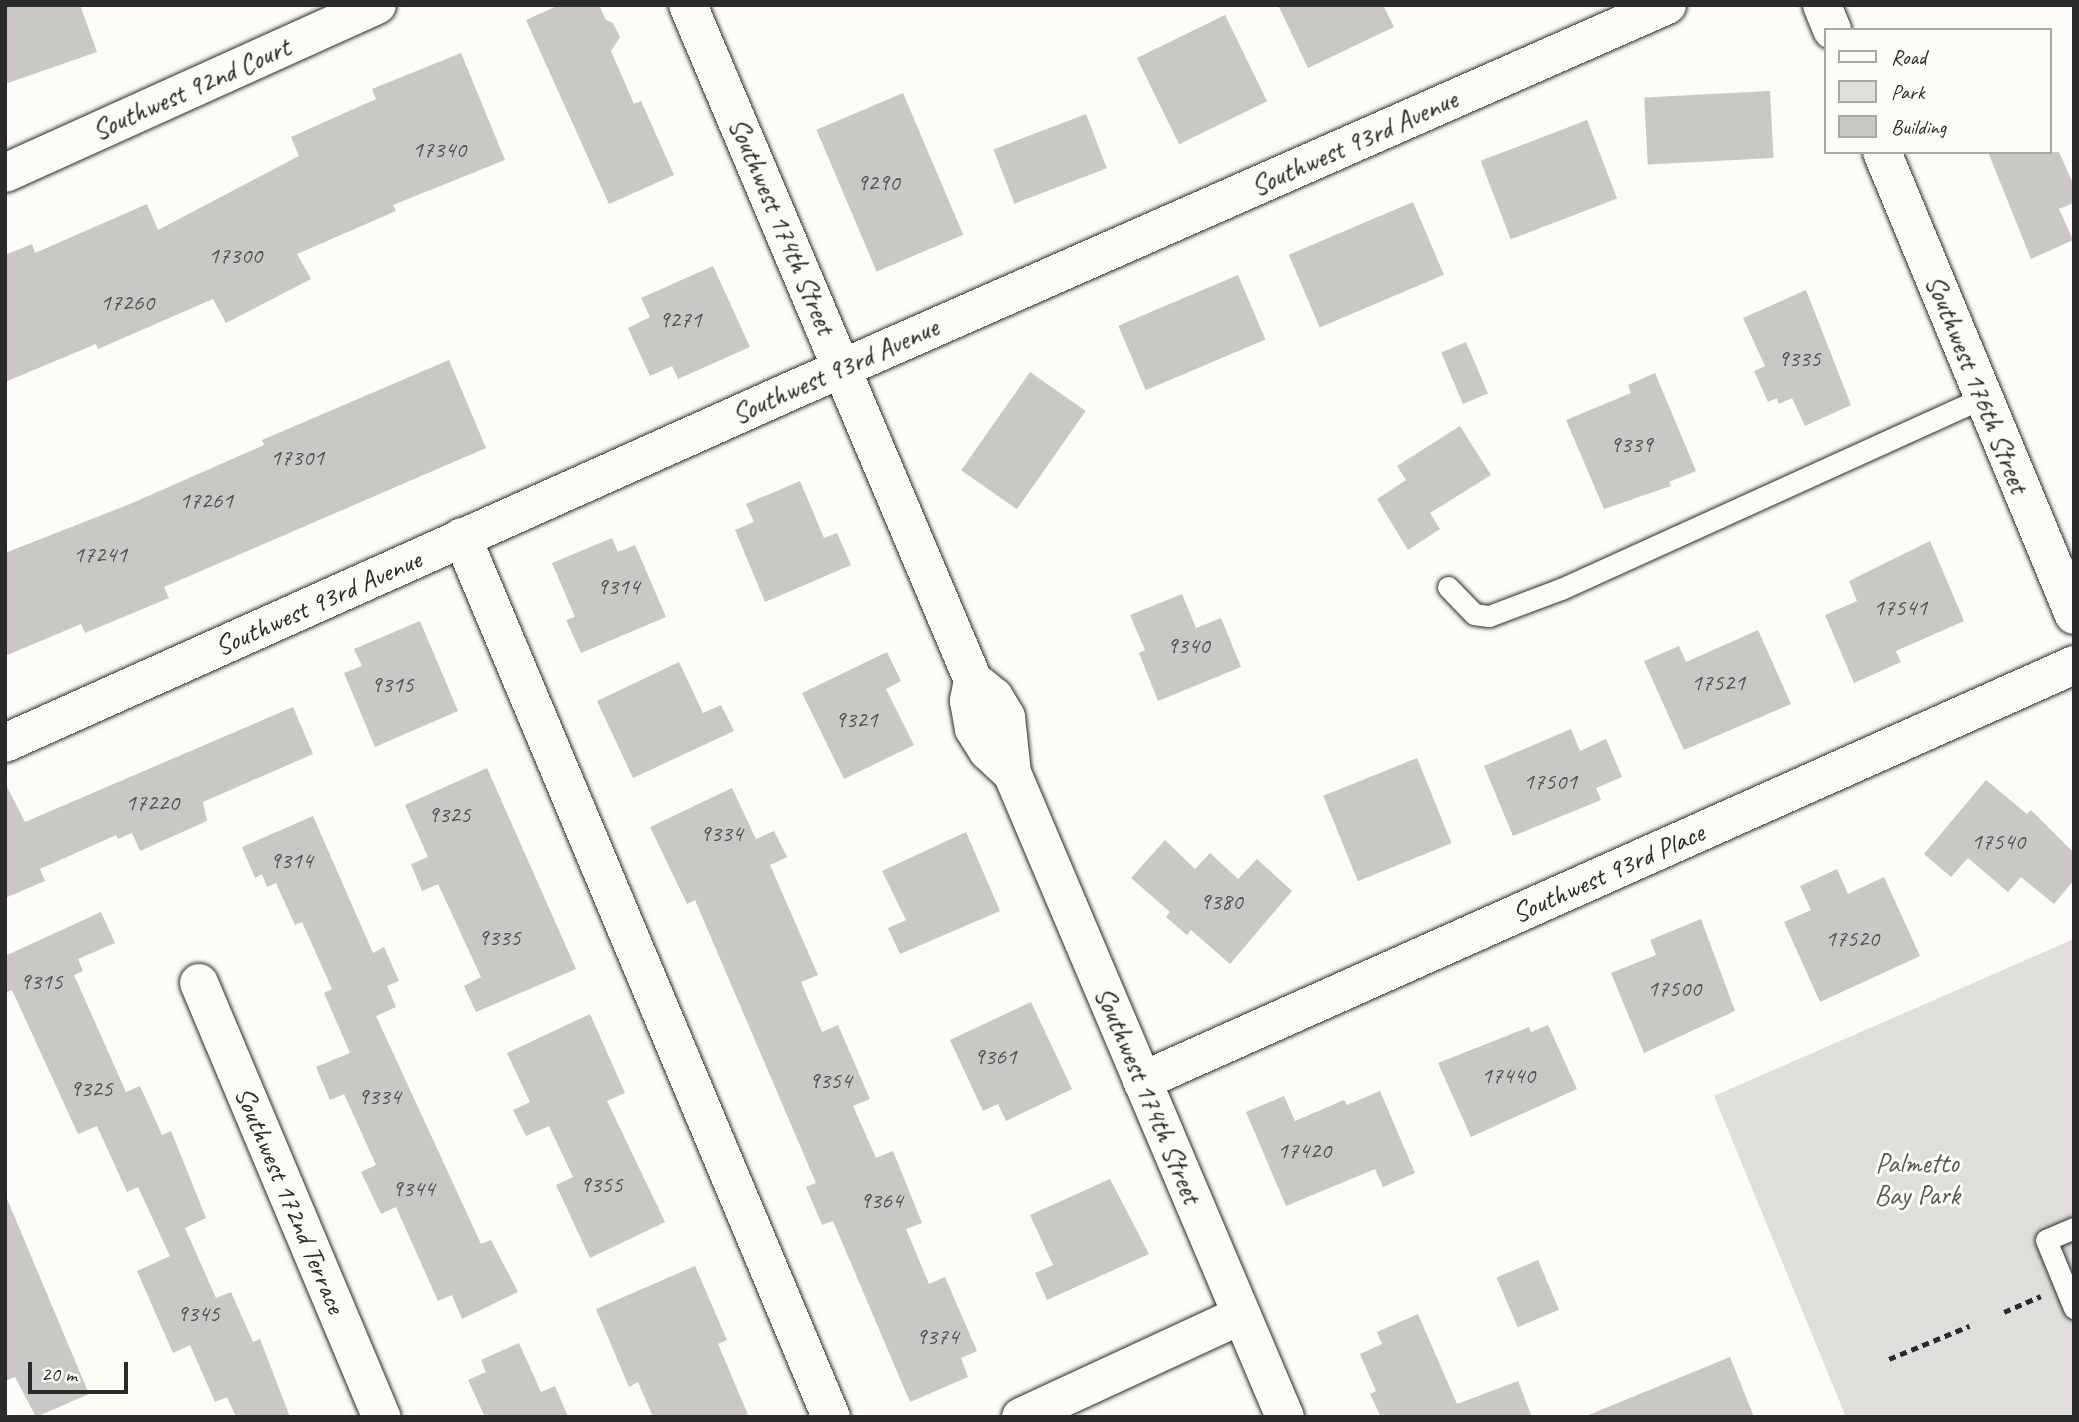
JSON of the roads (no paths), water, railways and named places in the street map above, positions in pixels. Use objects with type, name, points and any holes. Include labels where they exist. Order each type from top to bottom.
[{"type":"street","name":"Southwest 92nd Court","points":[[5,173],[377,5]]},
{"type":"street","name":"Southwest 174th Street","points":[[688,5],[973,680],[994,697],[1006,717],[1012,772],[1285,1417]]},
{"type":"street","name":"Southwest 93rd Avenue","points":[[5,743],[461,537],[1667,5]]},
{"type":"street","points":[[1822,5],[1831,28]]},
{"type":"street","name":"Southwest 176th Street","points":[[1883,154],[2074,615]]},
{"type":"street","points":[[461,537],[831,1417]]},
{"type":"street","name":"Southwest 93rd Place","points":[[1142,1081],[2074,665]]},
{"type":"street","name":"Southwest 172nd Terrace","points":[[199,983],[382,1417]]},
{"type":"street","points":[[1021,1417],[1242,1315]]},
{"type":"lane","points":[[1448,587],[1474,614],[1489,616],[1561,589],[1983,398]]},
{"type":"lane","points":[[2074,1228],[2046,1240],[2074,1308]]},
{"type":"park label","name":"Palmetto Bay Park","points":[[1917,1179]]}]
